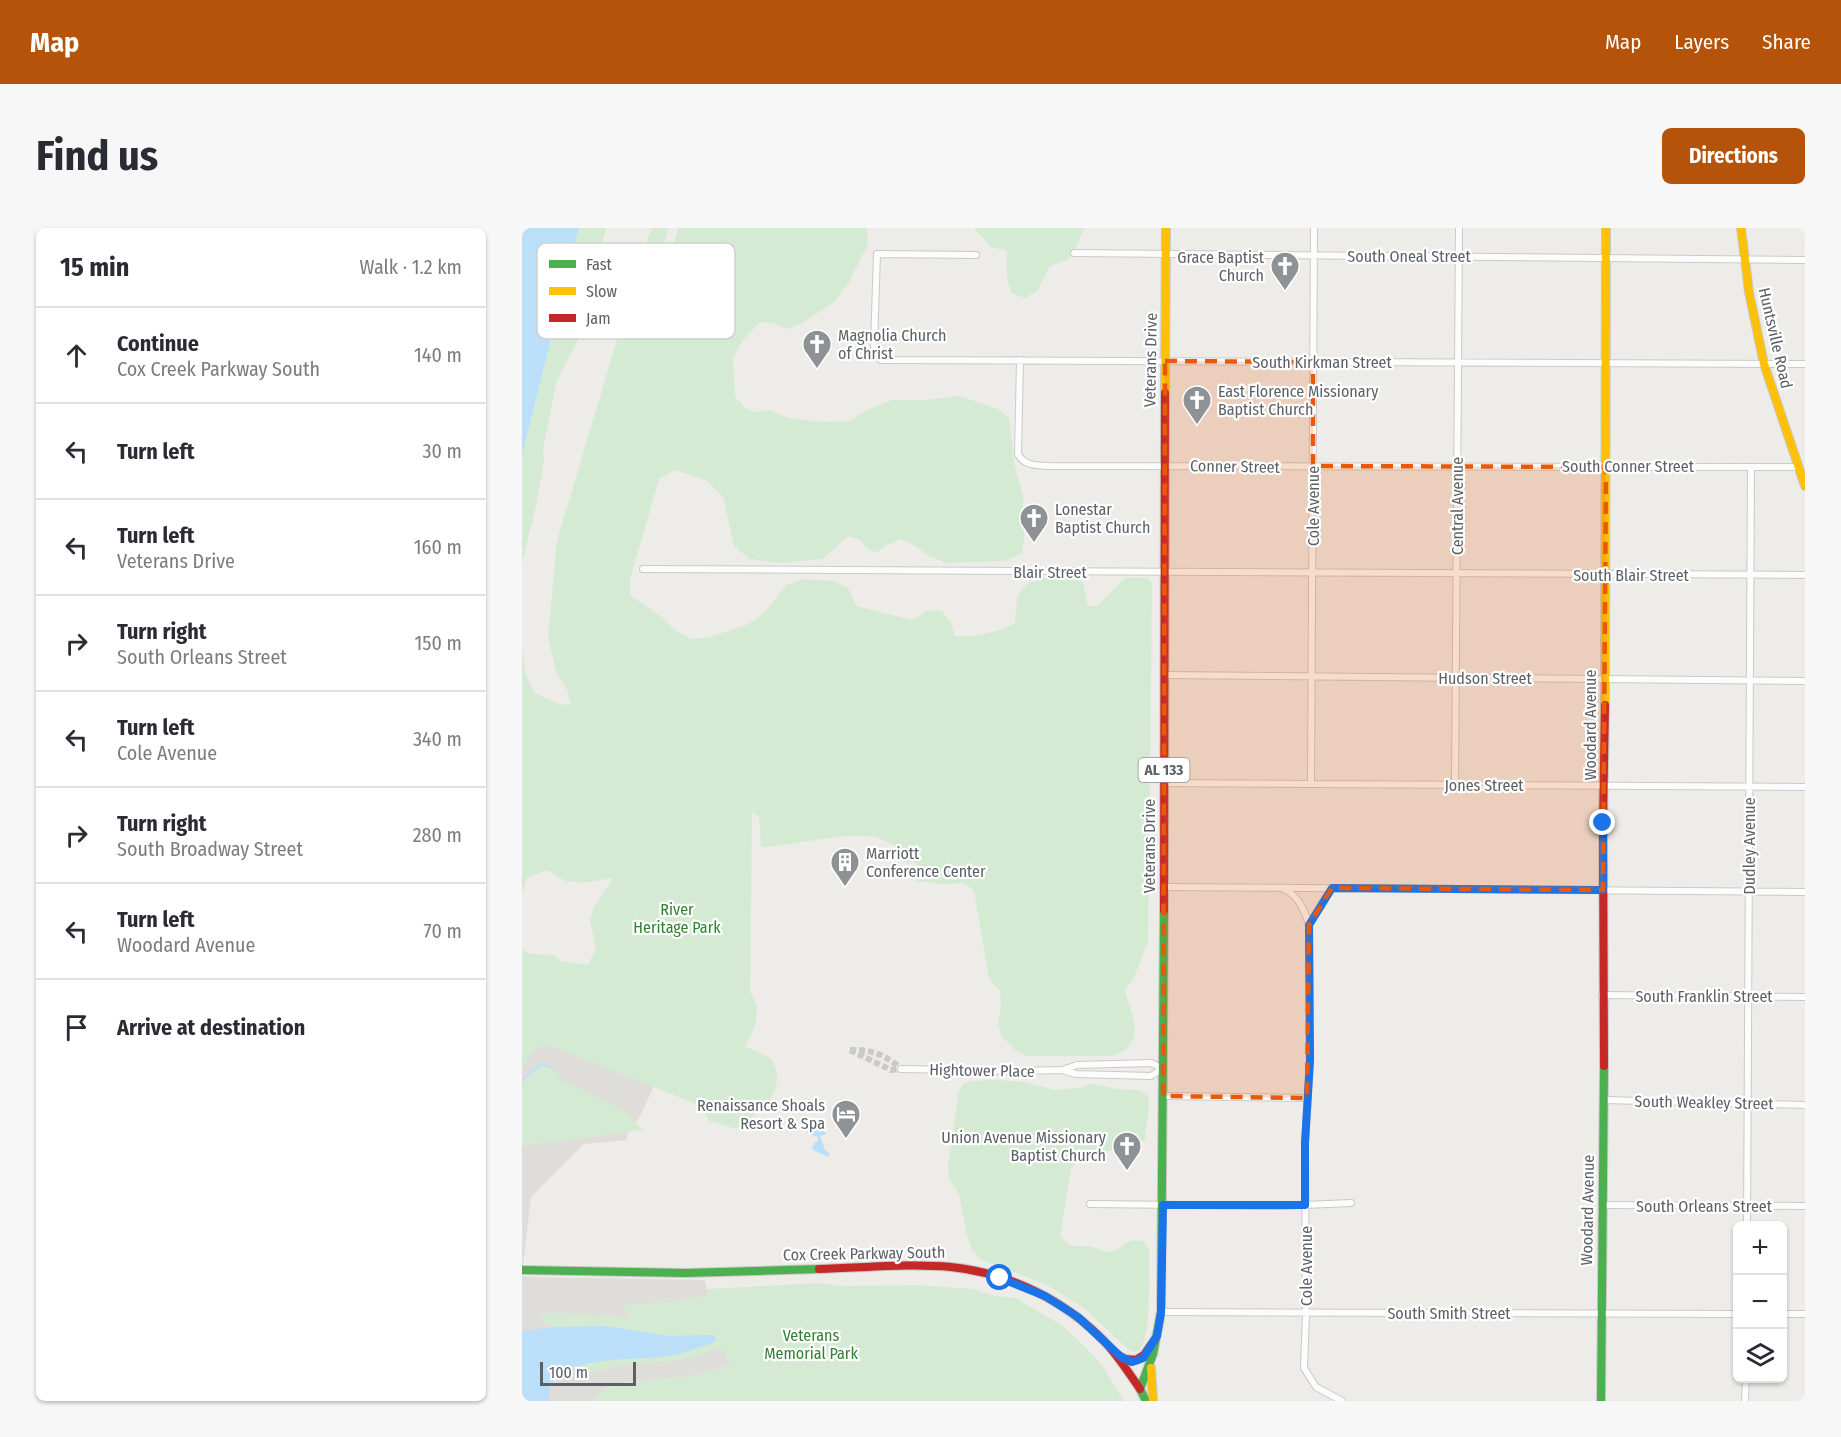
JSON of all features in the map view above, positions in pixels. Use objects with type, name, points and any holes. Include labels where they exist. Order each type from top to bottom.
[{"type":"main road","name":"Veterans Drive","points":[[1140,1389],[1153,1354],[1161,1312],[1166,228]]},
{"type":"main road","name":"Woodard Avenue","points":[[1601,1401],[1603,1314],[1601,1279],[1604,1205],[1602,995],[1605,786],[1606,228]]},
{"type":"main road","name":"Huntsville Road","points":[[1741,228],[1751,302],[1764,364],[1805,486]]},
{"type":"main road","name":"Cox Creek Parkway South","points":[[522,1270],[686,1273],[928,1266],[956,1268],[1000,1278],[1045,1296],[1078,1317],[1114,1352],[1146,1401]]},
{"type":"main road","points":[[1114,1352],[1126,1360],[1138,1360],[1143,1358],[1157,1336]]},
{"type":"main road","points":[[1153,1354],[1151,1387],[1153,1401]]},
{"type":"street","name":"Cole Avenue","points":[[1311,784],[1314,228]]},
{"type":"street","name":"Central Avenue","points":[[1455,785],[1459,228]]},
{"type":"street","name":"South Oneal Street","points":[[1074,253],[1805,260]]},
{"type":"street","name":"South Kirkman Street","points":[[976,255],[877,254],[874,345],[875,352],[881,360],[1805,364]]},
{"type":"street","name":"Conner Street","points":[[1020,360],[1018,454],[1028,464],[1272,468],[1457,466]]},
{"type":"street","name":"South Conner Street","points":[[1457,466],[1798,467]]},
{"type":"street","name":"Dudley Avenue","points":[[1747,1221],[1751,467]]},
{"type":"street","name":"Blair Street","points":[[643,569],[1456,575]]},
{"type":"street","name":"South Blair Street","points":[[1456,575],[1805,575]]},
{"type":"street","name":"Hudson Street","points":[[1164,675],[1805,681]]},
{"type":"street","name":"Jones Street","points":[[1164,783],[1805,787]]},
{"type":"street","points":[[1163,887],[1805,892]]},
{"type":"street","name":"Cole Avenue","points":[[1277,888],[1287,890],[1298,900],[1309,925],[1310,1060],[1305,1143],[1304,1368],[1316,1386],[1342,1401]]},
{"type":"street","points":[[1309,925],[1332,888]]},
{"type":"street","name":"South Franklin Street","points":[[1602,995],[1805,997]]},
{"type":"street","name":"Hightower Place","points":[[901,1069],[1062,1070],[1076,1074],[1151,1076],[1162,1069],[1152,1063],[1077,1065],[1062,1070]]},
{"type":"street","points":[[1163,1096],[1307,1098]]},
{"type":"street","name":"South Weakley Street","points":[[1603,1100],[1805,1105]]},
{"type":"street","points":[[1090,1204],[1305,1205],[1351,1203]]},
{"type":"street","name":"South Orleans Street","points":[[1604,1205],[1805,1206]]},
{"type":"street","name":"South Smith Street","points":[[1161,1312],[1733,1314]]},
{"type":"street","points":[[1787,1314],[1805,1314]]},
{"type":"street","points":[[1746,1383],[1746,1401]]},
{"type":"highlighted area","points":[[1165,361],[1313,362],[1313,466],[1606,467],[1603,890],[1332,888],[1309,925],[1307,1098],[1163,1096]]},
{"type":"shaded area","points":[[522,1037],[549,1045],[654,1086],[638,1120],[627,1134],[627,1140],[584,1144],[531,1197],[522,1274]]},
{"type":"shaded area","points":[[522,1275],[524,1277],[705,1280],[711,1312],[731,1365],[691,1376],[616,1384],[605,1388],[594,1401],[549,1401],[548,1393],[554,1383],[567,1370],[579,1366],[554,1327],[535,1330],[522,1339]]},
{"type":"green space","points":[[579,228],[606,228],[602,243],[575,243]]},
{"type":"green space","points":[[652,228],[668,228],[665,243],[646,243]]},
{"type":"green space","name":"River Heritage Park","points":[[678,228],[867,228],[868,244],[848,284],[834,302],[801,324],[786,329],[773,323],[760,322],[743,340],[733,358],[735,397],[747,409],[757,412],[770,410],[788,418],[822,422],[850,421],[869,409],[892,400],[926,400],[960,396],[998,409],[1009,418],[1015,468],[1023,496],[1024,538],[1022,553],[1005,561],[947,563],[929,556],[901,539],[876,553],[867,549],[860,540],[848,536],[823,559],[779,563],[750,559],[734,546],[723,497],[706,480],[675,470],[659,479],[630,579],[630,595],[660,616],[676,631],[692,639],[710,637],[749,624],[764,613],[786,585],[803,579],[833,581],[848,588],[856,606],[912,620],[929,610],[942,611],[952,624],[954,635],[960,636],[976,636],[994,632],[1015,623],[1019,595],[1024,587],[1036,580],[1061,577],[1083,582],[1088,606],[1097,606],[1125,578],[1147,578],[1152,584],[1148,941],[1133,980],[1125,990],[1135,1025],[1134,1038],[1126,1050],[1112,1056],[1027,1056],[1015,1050],[1001,1035],[998,1023],[1001,1006],[1000,991],[989,979],[974,891],[965,883],[942,884],[916,881],[916,863],[904,862],[896,846],[878,838],[838,837],[761,847],[759,817],[752,812],[750,991],[757,1007],[755,1026],[745,1047],[772,1060],[776,1071],[776,1087],[763,1108],[737,1129],[709,1121],[701,1106],[549,1045],[535,1050],[522,1068],[522,950],[531,954],[553,955],[561,961],[588,965],[596,948],[590,921],[594,907],[613,878],[582,883],[565,881],[547,870],[527,878],[522,894],[522,649],[525,672],[534,693],[559,704],[571,705],[567,689],[557,675],[548,637],[557,541],[617,340],[735,339],[735,243],[674,243]]},
{"type":"green space","points":[[974,228],[1084,228],[1069,259],[1050,266],[1037,291],[1025,298],[1011,293],[1007,277],[1007,251],[991,247]]},
{"type":"green space","points":[[551,339],[578,339],[557,380],[543,449],[544,461],[536,506],[522,563],[522,455]]},
{"type":"green space","points":[[543,1063],[553,1068],[560,1079],[623,1110],[643,1130],[522,1146],[522,1081]]},
{"type":"green space","points":[[971,1081],[1025,1082],[1054,1090],[1092,1084],[1117,1089],[1140,1090],[1148,1096],[1145,1139],[1132,1149],[1095,1152],[1079,1159],[1071,1169],[1060,1236],[1071,1245],[1090,1246],[1106,1251],[1113,1251],[1132,1241],[1143,1241],[1149,1248],[1148,1315],[1144,1341],[1140,1350],[1134,1352],[1129,1350],[1084,1308],[1045,1284],[980,1259],[972,1250],[959,1194],[949,1179],[948,1166],[959,1091],[963,1084]]},
{"type":"green space","name":"Veterans Memorial Park","points":[[817,1283],[845,1286],[917,1285],[972,1289],[995,1296],[1015,1298],[1063,1326],[1102,1365],[1124,1401],[594,1401],[605,1388],[616,1384],[691,1376],[731,1365],[721,1348],[683,1360],[578,1372],[579,1366],[604,1360],[668,1356],[713,1343],[713,1335],[670,1336],[604,1326],[554,1327],[542,1321],[540,1317],[550,1312],[629,1317],[623,1305],[671,1302],[707,1296],[707,1289]]},
{"type":"water","points":[[522,228],[579,228],[575,243],[537,243],[537,339],[551,339],[522,455]]},
{"type":"water","points":[[812,1123],[819,1132],[822,1130],[826,1132],[820,1136],[825,1150],[830,1154],[828,1157],[812,1149],[818,1137],[808,1134],[806,1129]]},
{"type":"water","points":[[604,1326],[670,1336],[713,1335],[716,1339],[713,1343],[674,1355],[596,1362],[577,1366],[562,1374],[552,1385],[549,1401],[522,1401],[522,1331],[554,1327]]},
{"type":"waterway","points":[[522,1081],[541,1064],[553,1068]]},
{"type":"tunnel","points":[[850,1050],[878,1054],[901,1069]]},
{"type":"tunnel","points":[[850,1050],[891,1070],[901,1069]]},
{"type":"traffic: fast","points":[[1146,1401],[1140,1389],[1153,1354],[1161,1312],[1164,910]]},
{"type":"traffic: fast","points":[[1601,1401],[1604,1066]]},
{"type":"traffic: fast","points":[[522,1270],[686,1273],[819,1269]]},
{"type":"traffic: slow","points":[[1165,393],[1166,228]]},
{"type":"traffic: slow","points":[[1605,705],[1606,228]]},
{"type":"traffic: slow","points":[[1741,228],[1749,292],[1764,364],[1805,486]]},
{"type":"traffic: slow","points":[[1151,1368],[1153,1401]]},
{"type":"traffic: jam","points":[[1164,910],[1165,393]]},
{"type":"traffic: jam","points":[[1604,1066],[1605,705]]},
{"type":"traffic: jam","points":[[819,1269],[951,1267],[973,1270],[1015,1282],[1054,1301],[1089,1327],[1105,1342],[1140,1389]]},
{"type":"traffic: jam","points":[[1118,1355],[1125,1359],[1136,1360],[1144,1355],[1155,1339]]},
{"type":"place","name":"Grace Baptist Church","points":[[1285,292]]},
{"type":"place","name":"Magnolia Church of Christ","points":[[817,370]]},
{"type":"place","name":"East Florence Missionary Baptist Church","points":[[1197,426]]},
{"type":"place","name":"Lonestar Baptist Church","points":[[1034,544]]},
{"type":"place","name":"Marriott Conference Center","points":[[845,888]]},
{"type":"place","name":"Renaissance Shoals Resort & Spa","points":[[846,1140]]},
{"type":"place","name":"Union Avenue Missionary Baptist Church","points":[[1127,1172]]},
{"type":"route","points":[[1000,1278],[1032,1289],[1078,1317],[1114,1352],[1126,1360],[1132,1362],[1143,1358],[1157,1336],[1161,1312],[1163,1205],[1305,1205],[1305,1143],[1310,1060],[1309,925],[1332,888],[1603,890],[1603,823]]}]
